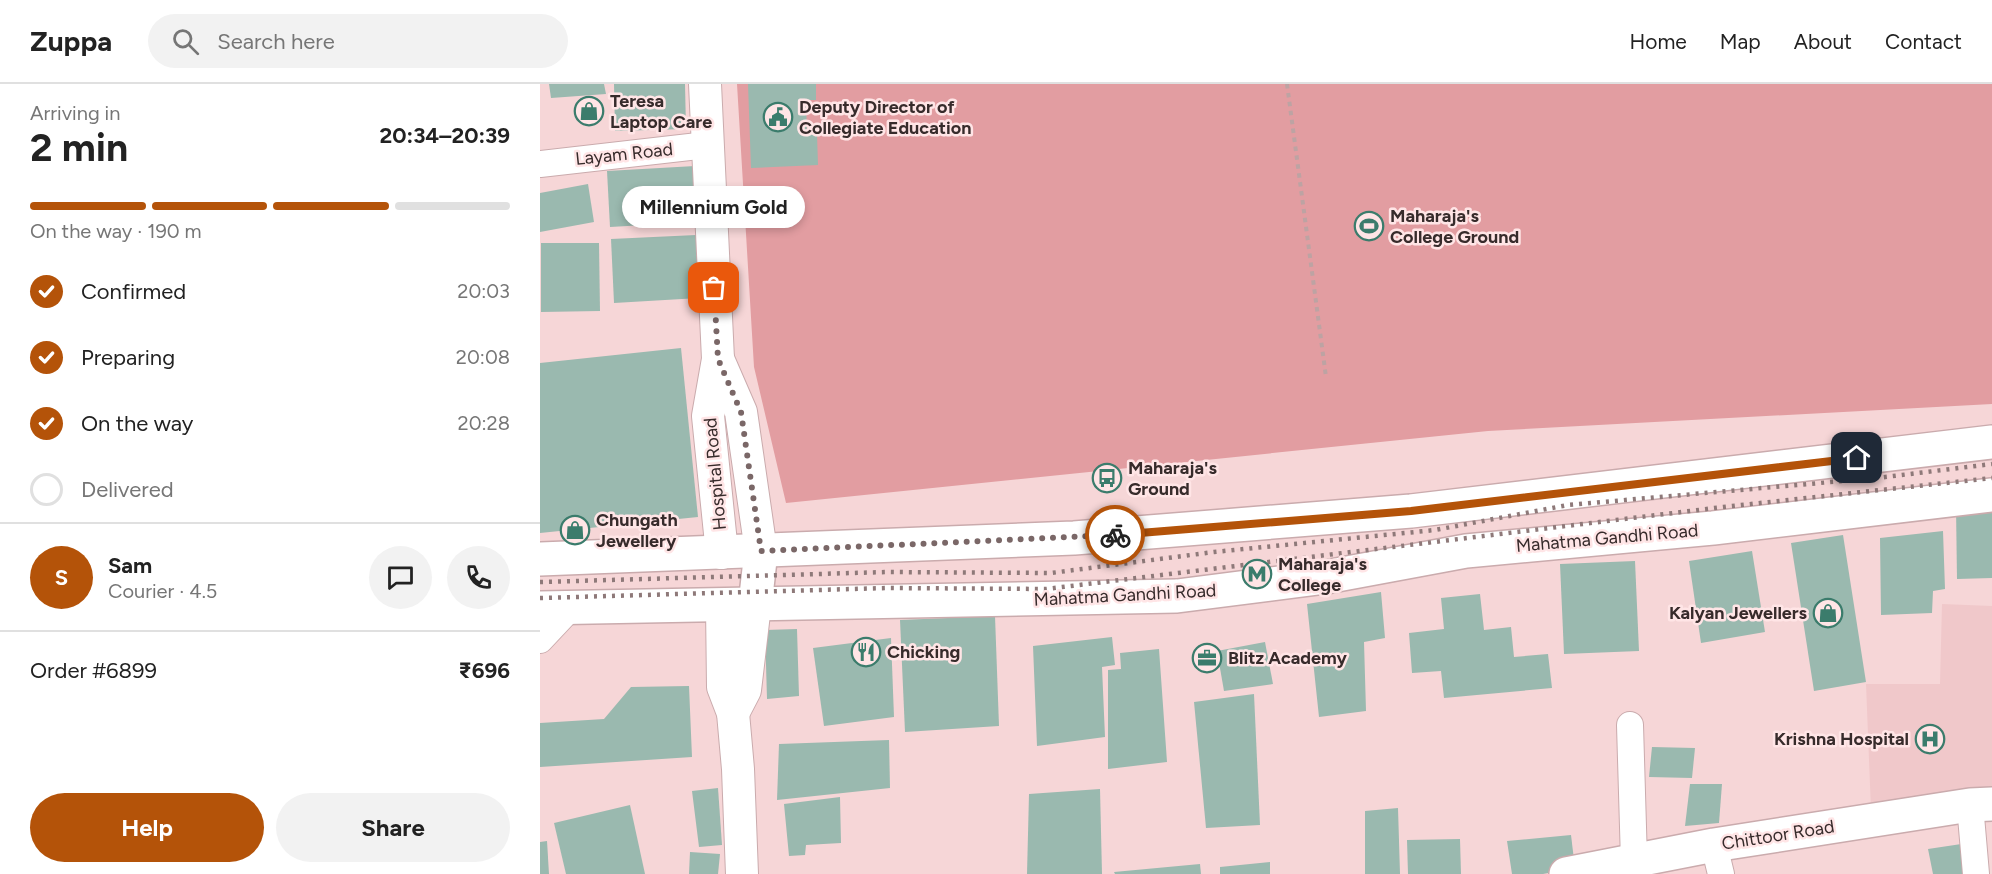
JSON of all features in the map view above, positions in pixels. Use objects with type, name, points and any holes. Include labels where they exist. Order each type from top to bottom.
[{"type":"main road","points":[[540,559],[1074,538],[1411,511],[1992,442]]},
{"type":"main road","points":[[1950,500],[1951,447]]},
{"type":"main road","name":"Mahatma Gandhi Road","points":[[555,608],[1177,596],[1326,577],[1466,551],[1713,528],[1992,495]]},
{"type":"main road","points":[[755,605],[761,551]]},
{"type":"main road","points":[[722,553],[722,606]]},
{"type":"main road","name":"Chittoor Road","points":[[1566,874],[1634,861],[1717,860],[1981,805]]},
{"type":"street","name":"Hospital Road","points":[[705,84],[718,359],[708,416],[722,553]]},
{"type":"street","name":"Layam Road","points":[[540,164],[707,145]]},
{"type":"street","name":"Hospital Road","points":[[718,359],[741,412],[761,551]]},
{"type":"street","points":[[733,713],[745,690],[755,605]]},
{"type":"street","points":[[722,606],[723,687],[733,713],[738,769],[742,874]]},
{"type":"street","points":[[540,640],[555,608]]},
{"type":"street","points":[[1630,725],[1634,861]]},
{"type":"street","points":[[1976,874],[1981,805]]},
{"type":"path","points":[[1287,84],[1326,377]]},
{"type":"shaded area","name":"Maharaja's College Ground","points":[[737,84],[1992,84],[1992,404],[1488,431],[786,503],[754,367]]},
{"type":"shaded area","name":"Krishna Hospital","points":[[1942,604],[1992,606],[1992,795],[1871,810],[1866,684],[1940,684]]},
{"type":"building","points":[[549,84],[604,84],[606,94],[551,98]]},
{"type":"building","points":[[614,84],[685,84],[686,129],[615,131]]},
{"type":"building","name":"Deputy Director of Collegiate Education","points":[[748,84],[816,84],[816,100],[806,100],[807,135],[817,134],[818,165],[751,168]]},
{"type":"building","points":[[695,166],[698,222],[610,227],[607,171]]},
{"type":"building","points":[[588,184],[594,222],[540,232],[540,193]]},
{"type":"building","points":[[696,235],[699,298],[614,303],[611,239]]},
{"type":"building","points":[[541,243],[599,243],[600,311],[541,312]]},
{"type":"building","points":[[681,348],[698,517],[540,533],[540,363]]},
{"type":"building","points":[[1956,507],[1992,507],[1992,578],[1957,579]]},
{"type":"building","points":[[1943,531],[1945,589],[1933,591],[1932,613],[1881,615],[1880,538]]},
{"type":"building","name":"Kalyan Jewellers","points":[[1843,535],[1866,682],[1814,691],[1791,543]]},
{"type":"building","points":[[1752,551],[1765,632],[1701,643],[1689,561]]},
{"type":"building","points":[[1635,561],[1639,651],[1564,654],[1560,564]]},
{"type":"building","points":[[1381,592],[1385,638],[1364,642],[1366,711],[1319,717],[1307,604]]},
{"type":"building","points":[[1480,594],[1484,630],[1511,627],[1514,657],[1548,654],[1552,688],[1444,698],[1441,671],[1412,673],[1409,633],[1444,629],[1441,598]]},
{"type":"building","points":[[995,616],[999,726],[905,732],[900,620]]},
{"type":"building","points":[[797,629],[799,696],[767,699],[765,630]]},
{"type":"building","points":[[1112,637],[1115,665],[1102,667],[1105,737],[1037,746],[1033,646]]},
{"type":"building","points":[[891,638],[894,717],[824,726],[813,648]]},
{"type":"building","points":[[1265,642],[1273,684],[1224,691],[1217,651]]},
{"type":"building","points":[[1159,649],[1167,762],[1108,769],[1108,670],[1121,669],[1120,653]]},
{"type":"building","points":[[689,686],[692,757],[540,767],[540,723],[604,719],[631,687]]},
{"type":"building","points":[[1254,694],[1260,825],[1206,828],[1194,702]]},
{"type":"building","points":[[889,740],[890,788],[777,800],[779,744]]},
{"type":"building","points":[[1652,747],[1695,748],[1692,778],[1649,777]]},
{"type":"building","points":[[1690,784],[1722,784],[1719,823],[1685,826]]},
{"type":"building","points":[[718,788],[722,845],[699,847],[692,791]]},
{"type":"building","points":[[1100,789],[1102,874],[1027,874],[1029,794]]},
{"type":"building","points":[[840,797],[841,843],[806,845],[805,855],[789,856],[784,804]]},
{"type":"building","points":[[630,805],[645,874],[566,874],[554,823]]},
{"type":"building","points":[[1398,808],[1400,874],[1365,874],[1365,811]]},
{"type":"building","points":[[1571,835],[1575,868],[1543,874],[1512,874],[1507,841]]},
{"type":"building","points":[[1460,839],[1461,874],[1408,874],[1407,840]]},
{"type":"building","points":[[547,841],[549,874],[540,874],[540,842]]},
{"type":"building","points":[[1968,843],[1970,874],[1933,874],[1928,849]]},
{"type":"building","points":[[690,852],[720,854],[718,874],[689,874]]},
{"type":"building","points":[[1270,862],[1270,874],[1220,874],[1220,867]]},
{"type":"building","points":[[1200,864],[1201,874],[1115,874],[1114,872]]},
{"type":"railway","points":[[540,582],[887,572],[1051,573],[1214,552],[1435,530],[1568,505],[1877,478],[1992,464]]},
{"type":"railway","points":[[540,598],[887,588],[1046,589],[1723,507],[1992,478]]},
{"type":"way so far","points":[[714,288],[718,359],[741,412],[761,551],[1115,535]]},
{"type":"place","name":"Teresa Laptop Care","points":[[589,111]]},
{"type":"place","name":"Deputy Director of Collegiate Education","points":[[778,117]]},
{"type":"place","name":"Maharaja's College Ground","points":[[1369,226]]},
{"type":"place","name":"Millennium Gold","points":[[714,288]]},
{"type":"place","name":"Maharaja's Ground","points":[[1107,478]]},
{"type":"place","name":"Chungath Jewellery","points":[[575,530]]},
{"type":"place","name":"Maharaja's College","points":[[1257,574]]},
{"type":"place","name":"Kalyan Jewellers","points":[[1828,613]]},
{"type":"place","name":"Chicking","points":[[866,652]]},
{"type":"place","name":"Blitz Academy","points":[[1207,658]]},
{"type":"place","name":"Krishna Hospital","points":[[1930,739]]},
{"type":"route","points":[[1115,535],[1411,511],[1857,458]]}]
